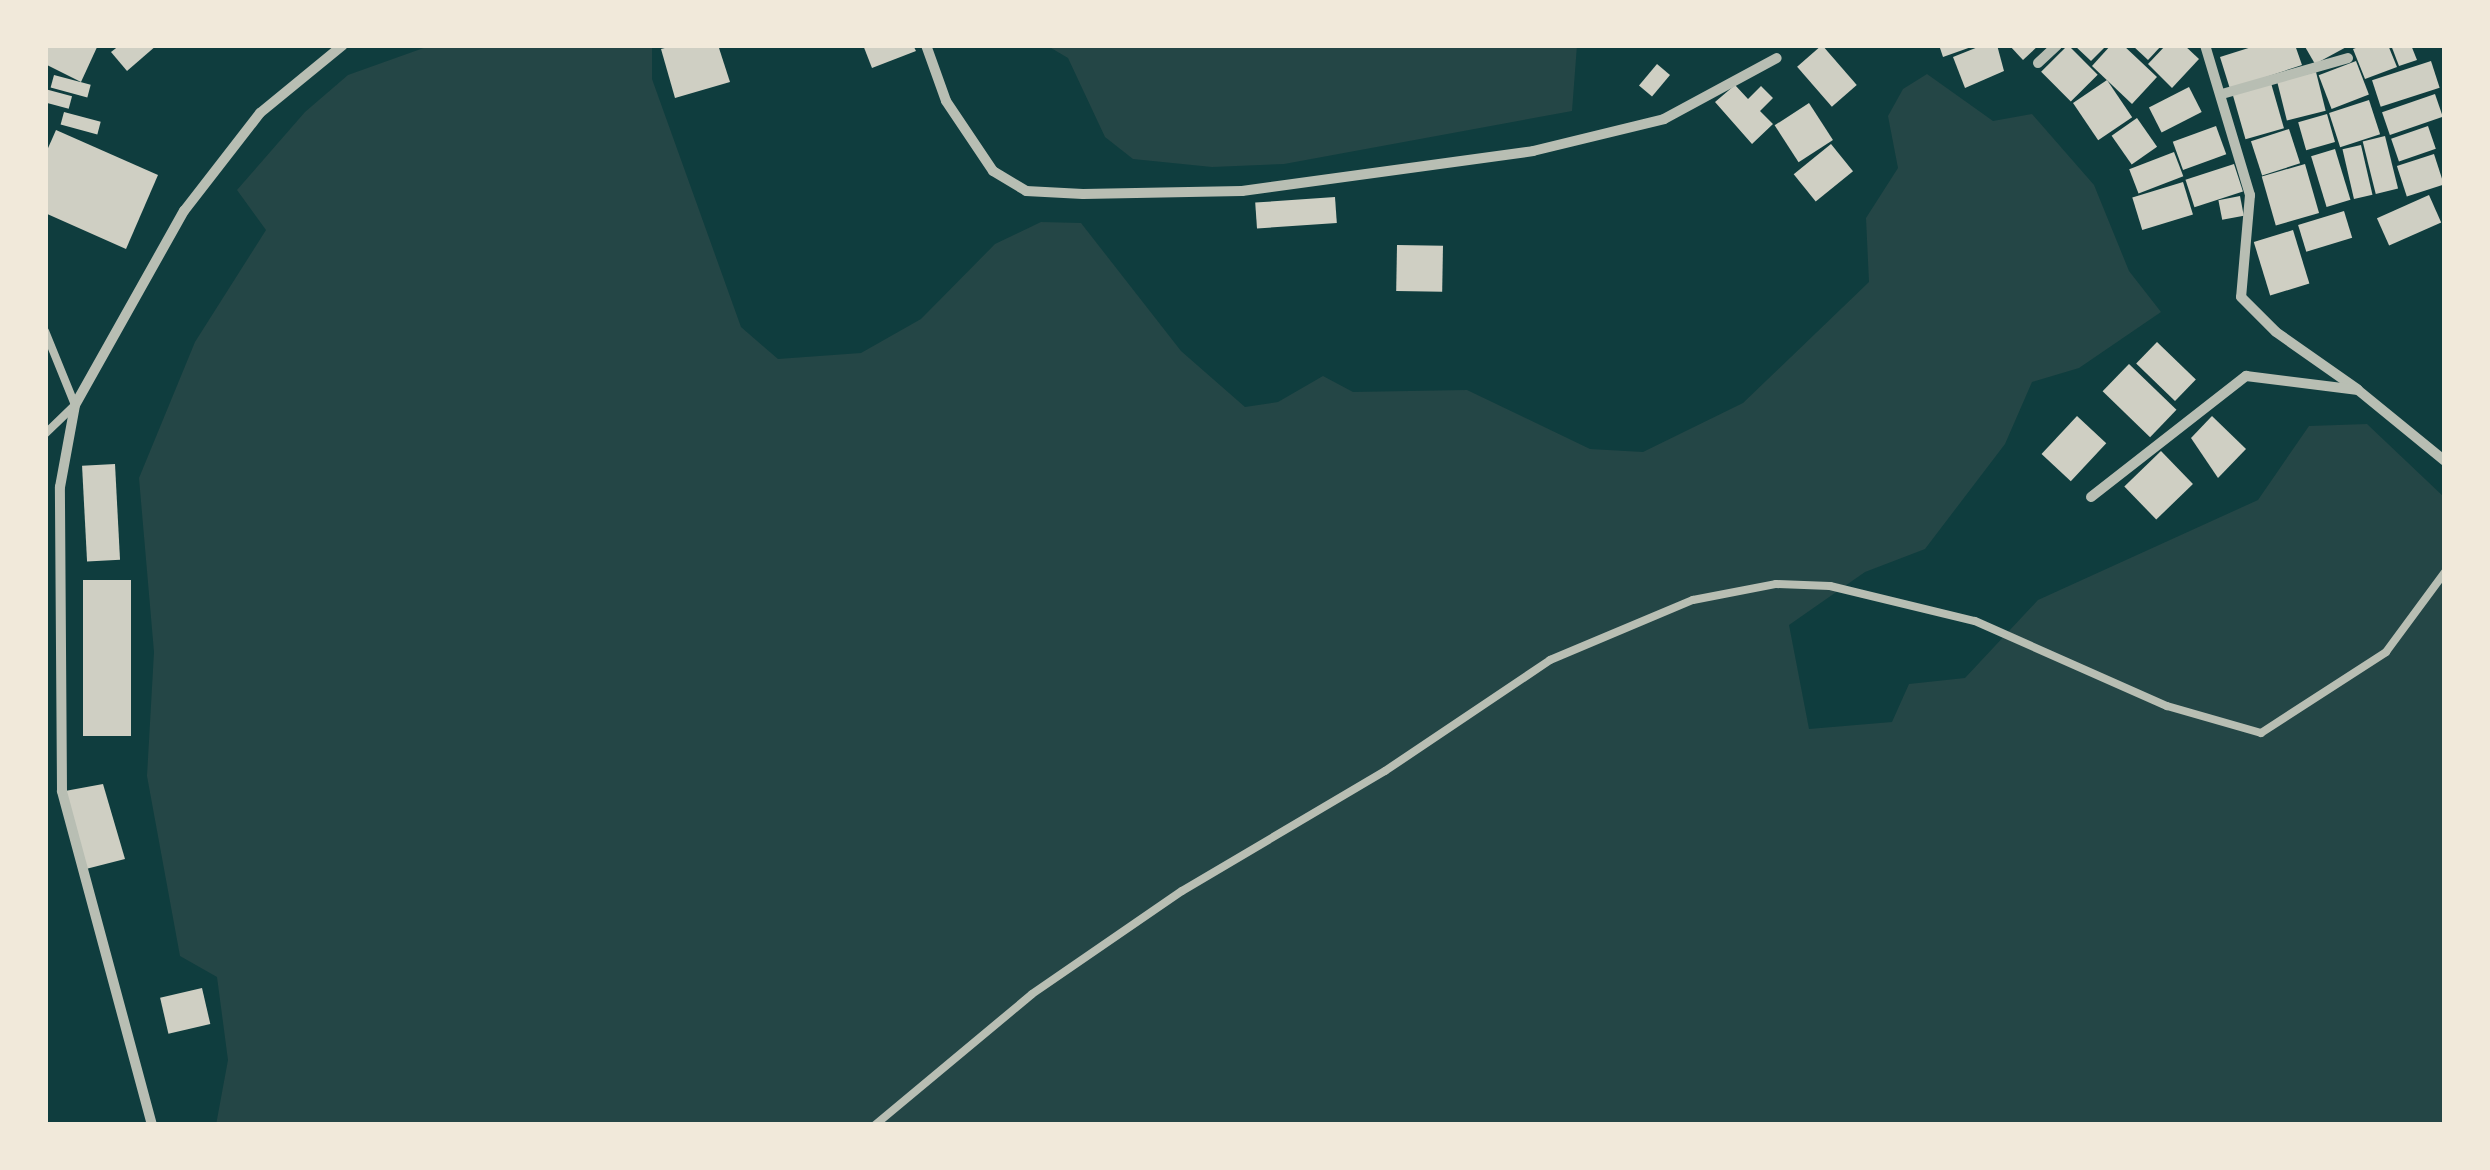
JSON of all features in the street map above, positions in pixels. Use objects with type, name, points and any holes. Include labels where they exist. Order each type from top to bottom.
[{"type":"street","points":[[152,1125],[62,792],[60,487],[75,405],[184,212],[260,114],[344,45]]},
{"type":"street","points":[[926,45],[946,101],[993,171],[1026,191],[1083,194],[1242,191],[1532,151],[1664,119],[1777,58]]},
{"type":"street","points":[[2038,64],[2058,45]]},
{"type":"street","points":[[2205,45],[2250,195],[2241,297],[2276,332],[2358,390],[2445,461]]},
{"type":"street","points":[[2222,94],[2348,58]]},
{"type":"street","points":[[2090,497],[2246,376],[2358,390]]},
{"type":"lane","points":[[45,331],[75,405],[45,434]]},
{"type":"lane","points":[[875,1125],[1032,994],[1182,892],[1385,771],[1550,660],[1694,600],[1776,584],[1830,586],[1974,621],[2167,706],[2261,733],[2386,652],[2445,572]]},
{"type":"shaded area","points":[[432,45],[652,45],[652,79],[741,327],[778,359],[861,353],[921,319],[995,244],[1041,222],[1081,223],[1181,351],[1245,407],[1278,402],[1323,376],[1353,392],[1467,390],[1590,449],[1643,452],[1743,403],[1869,282],[1866,218],[1898,168],[1888,116],[1903,89],[1927,74],[1993,121],[2032,114],[2094,185],[2129,271],[2161,312],[2079,368],[2032,382],[2005,444],[1925,549],[1865,572],[1789,625],[1809,729],[1892,722],[1909,684],[1965,678],[2038,600],[2258,500],[2309,426],[2367,424],[2445,498],[2445,1125],[216,1125],[228,1060],[217,977],[180,956],[147,776],[154,652],[139,478],[195,342],[266,230],[237,190],[305,112],[348,75]]},
{"type":"shaded area","points":[[1046,45],[1577,45],[1572,111],[1284,164],[1212,167],[1133,159],[1105,137],[1068,58]]},
{"type":"building","points":[[45,45],[98,45],[81,82],[45,64]]},
{"type":"building","points":[[120,45],[157,45],[127,71],[111,52]]},
{"type":"building","points":[[718,45],[730,82],[675,98],[661,49]]},
{"type":"building","points":[[863,45],[913,45],[916,51],[872,68]]},
{"type":"building","points":[[1822,45],[1857,85],[1832,107],[1797,67]]},
{"type":"building","points":[[1939,45],[1974,45],[1974,46],[1943,57]]},
{"type":"building","points":[[1983,45],[1997,45],[2004,71],[1965,88],[1953,57]]},
{"type":"building","points":[[2009,45],[2039,45],[2023,60]]},
{"type":"building","points":[[2068,45],[2098,75],[2071,102],[2041,72]]},
{"type":"building","points":[[2074,45],[2107,45],[2091,61]]},
{"type":"building","points":[[2111,45],[2123,45],[2157,77],[2132,104],[2092,66]]},
{"type":"building","points":[[2132,45],[2162,45],[2148,60]]},
{"type":"building","points":[[2166,45],[2184,45],[2199,59],[2172,88],[2148,64]]},
{"type":"building","points":[[2258,45],[2295,45],[2302,65],[2230,89],[2220,57]]},
{"type":"building","points":[[2304,45],[2350,45],[2315,64]]},
{"type":"building","points":[[2388,45],[2397,67],[2365,79],[2353,49]]},
{"type":"building","points":[[2391,45],[2411,45],[2417,60],[2399,66]]},
{"type":"building","points":[[2356,61],[2369,95],[2332,109],[2319,75]]},
{"type":"building","points":[[2431,61],[2440,88],[2381,107],[2372,80]]},
{"type":"building","points":[[1657,64],[1670,75],[1652,96],[1639,85]]},
{"type":"building","points":[[2316,72],[2326,111],[2287,120],[2277,82]]},
{"type":"building","points":[[54,75],[91,85],[87,97],[51,88]]},
{"type":"building","points":[[2107,80],[2132,117],[2098,140],[2073,103]]},
{"type":"building","points":[[2271,83],[2284,128],[2246,139],[2233,94]]},
{"type":"building","points":[[1735,85],[1748,99],[1761,86],[1773,98],[1760,111],[1773,124],[1752,144],[1715,102]]},
{"type":"building","points":[[2189,87],[2202,112],[2162,132],[2149,107]]},
{"type":"building","points":[[45,89],[72,96],[69,109],[45,102]]},
{"type":"building","points":[[2435,94],[2443,117],[2390,135],[2382,112]]},
{"type":"building","points":[[2369,100],[2380,134],[2340,147],[2329,113]]},
{"type":"building","points":[[1809,103],[1833,140],[1799,162],[1775,125]]},
{"type":"building","points":[[64,112],[101,122],[97,134],[61,125]]},
{"type":"building","points":[[2327,114],[2335,142],[2306,150],[2298,122]]},
{"type":"building","points":[[2137,118],[2157,147],[2132,164],[2112,136]]},
{"type":"building","points":[[2216,126],[2226,154],[2183,170],[2173,142]]},
{"type":"building","points":[[2428,126],[2436,149],[2399,161],[2391,139]]},
{"type":"building","points":[[2289,129],[2300,163],[2262,176],[2251,141]]},
{"type":"building","points":[[56,130],[158,175],[126,249],[45,213],[45,155]]},
{"type":"building","points":[[2385,136],[2398,188],[2376,194],[2363,142]]},
{"type":"building","points":[[1831,144],[1853,171],[1816,201],[1794,174]]},
{"type":"building","points":[[2361,145],[2372,195],[2354,199],[2342,149]]},
{"type":"building","points":[[2335,149],[2350,200],[2327,207],[2311,156]]},
{"type":"building","points":[[2174,152],[2183,176],[2139,193],[2129,169]]},
{"type":"building","points":[[2434,154],[2444,184],[2407,196],[2397,166]]},
{"type":"building","points":[[2234,164],[2243,192],[2194,207],[2185,180]]},
{"type":"building","points":[[2305,164],[2319,213],[2276,225],[2262,176]]},
{"type":"building","points":[[2183,182],[2193,215],[2142,230],[2132,197]]},
{"type":"building","points":[[2429,195],[2441,222],[2389,246],[2377,218]]},
{"type":"building","points":[[2240,196],[2244,216],[2222,220],[2218,200]]},
{"type":"building","points":[[1335,197],[1337,223],[1257,229],[1255,203]]},
{"type":"building","points":[[2344,211],[2352,238],[2306,252],[2298,225]]},
{"type":"building","points":[[2293,230],[2309,284],[2270,296],[2254,242]]},
{"type":"building","points":[[1397,245],[1443,246],[1442,292],[1396,291]]},
{"type":"building","points":[[2157,342],[2196,380],[2175,401],[2136,364]]},
{"type":"building","points":[[2129,364],[2176,410],[2150,437],[2103,391]]},
{"type":"building","points":[[2077,416],[2106,443],[2071,481],[2042,454]]},
{"type":"building","points":[[2212,416],[2246,449],[2218,478],[2191,438]]},
{"type":"building","points":[[2161,451],[2193,484],[2156,520],[2124,486]]},
{"type":"building","points":[[115,464],[120,560],[87,562],[82,466]]},
{"type":"building","points":[[83,580],[131,580],[131,736],[83,736]]},
{"type":"building","points":[[103,784],[125,859],[82,870],[65,791]]},
{"type":"building","points":[[202,988],[210,1024],[168,1034],[160,998]]}]
